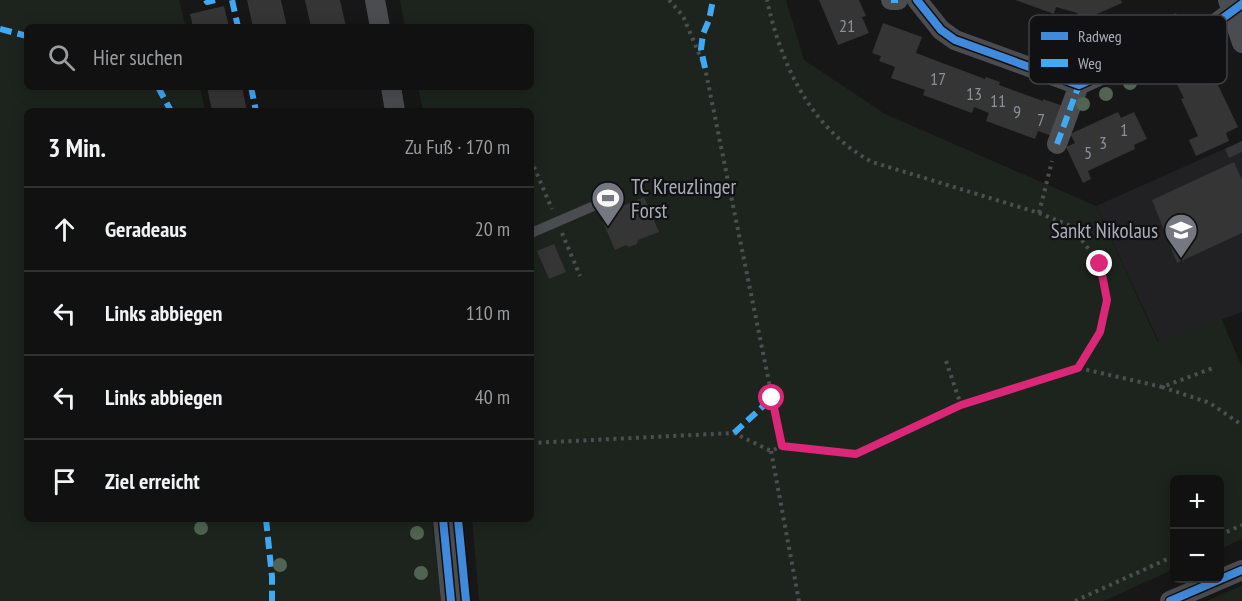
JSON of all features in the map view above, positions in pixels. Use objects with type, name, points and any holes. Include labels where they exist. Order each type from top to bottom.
[{"type":"street","points":[[375,0],[379,24]]},
{"type":"street","points":[[891,0],[898,0]]},
{"type":"street","points":[[917,0],[941,30],[955,40],[1029,67]]},
{"type":"street","points":[[1224,15],[1234,4]]},
{"type":"street","points":[[1234,4],[1242,43]]},
{"type":"street","points":[[1057,144],[1079,85]]},
{"type":"street","points":[[392,90],[394,108]]},
{"type":"street","points":[[443,522],[451,601]]},
{"type":"street","points":[[1170,601],[1242,570]]},
{"type":"lane","points":[[534,232],[617,196]]},
{"type":"path","points":[[669,0],[683,16],[705,68],[782,446]]},
{"type":"path","points":[[767,0],[774,35],[801,95],[837,139],[852,152],[872,162],[1039,213],[1071,226],[1100,264],[1107,300],[1100,332],[1078,368]]},
{"type":"path","points":[[1039,213],[1057,144]]},
{"type":"path","points":[[946,361],[961,405]]},
{"type":"path","points":[[771,451],[782,446],[856,454],[961,405],[1078,368],[1162,387],[1210,403],[1242,425]]},
{"type":"path","points":[[1162,387],[1214,368]]},
{"type":"path","points":[[534,443],[734,433],[771,451]]},
{"type":"path","points":[[771,451],[799,601]]},
{"type":"path","points":[[1224,533],[1242,525]]},
{"type":"path","points":[[1075,601],[1170,558]]},
{"type":"shaded area","points":[[0,0],[179,0],[185,24],[24,24],[24,90],[201,90],[204,108],[24,108],[24,522],[432,522],[441,601],[0,601]]},
{"type":"shaded area","points":[[400,0],[786,0],[804,60],[885,114],[1096,206],[1158,342],[1221,318],[1242,367],[1242,539],[1224,547],[1224,475],[1170,475],[1170,571],[1104,601],[479,601],[472,522],[534,522],[534,108],[422,108],[419,90],[534,90],[534,24],[404,24]]},
{"type":"shaded area","name":"Sankt Nikolaus","points":[[1242,141],[1242,312],[1159,342],[1096,206]]},
{"type":"shaded area","points":[[1242,585],[1242,601],[1207,601]]},
{"type":"building","points":[[247,0],[281,0],[286,24],[252,24]]},
{"type":"building","points":[[305,0],[340,0],[345,24],[310,24]]},
{"type":"building","points":[[819,0],[859,0],[866,16],[862,17],[869,33],[838,45]]},
{"type":"building","points":[[1015,0],[1121,0],[1122,3],[1095,15],[1078,15],[1056,7],[1054,14]]},
{"type":"building","points":[[224,6],[228,24],[192,24],[190,14]]},
{"type":"building","points":[[883,23],[922,37],[916,53],[985,79],[986,77],[1000,82],[999,85],[1043,101],[1043,99],[1063,106],[1052,136],[1038,131],[1035,139],[986,121],[989,113],[974,107],[972,113],[923,95],[925,90],[891,78],[895,67],[879,61],[881,56],[872,53]]},
{"type":"building","points":[[1177,84],[1217,84],[1238,127],[1226,133],[1229,141],[1196,156],[1189,140],[1198,136],[1181,99],[1184,98]]},
{"type":"building","points":[[208,90],[243,90],[246,108],[211,108]]},
{"type":"building","points":[[1118,112],[1121,118],[1134,112],[1147,139],[1134,145],[1135,149],[1088,171],[1091,179],[1083,183],[1066,147],[1075,143],[1070,134]]},
{"type":"building","points":[[1242,141],[1242,152],[1229,158],[1225,149]]},
{"type":"building","points":[[1234,162],[1242,180],[1242,233],[1177,263],[1152,200]]},
{"type":"building","points":[[644,197],[659,232],[638,240],[637,244],[629,247],[626,245],[615,250],[600,215]]},
{"type":"building","points":[[554,244],[566,272],[549,279],[537,251]]},
{"type":"marked path","points":[[206,0],[207,2],[215,0]]},
{"type":"marked path","points":[[232,0],[237,24]]},
{"type":"marked path","points":[[705,68],[701,49],[713,0]]},
{"type":"marked path","points":[[891,0],[898,0]]},
{"type":"marked path","points":[[0,29],[24,35]]},
{"type":"marked path","points":[[1057,144],[1079,85]]},
{"type":"marked path","points":[[160,90],[169,108]]},
{"type":"marked path","points":[[252,90],[255,108]]},
{"type":"marked path","points":[[734,433],[772,398]]},
{"type":"marked path","points":[[266,522],[272,601]]},
{"type":"cycle path","points":[[917,0],[941,30],[955,40],[1029,67]]},
{"type":"cycle path","points":[[1227,15],[1242,4]]},
{"type":"cycle path","points":[[1076,84],[1081,84]]},
{"type":"cycle path","points":[[443,522],[451,601]]},
{"type":"cycle path","points":[[458,522],[466,601]]},
{"type":"cycle path","points":[[1170,601],[1242,570]]},
{"type":"place","name":"TC Kreuzlinger Forst","points":[[608,227]]},
{"type":"place","name":"Sankt Nikolaus","points":[[1181,259]]},
{"type":"route","points":[[772,398],[782,446],[856,454],[961,405],[1078,368],[1100,332],[1107,300],[1100,264]]}]
